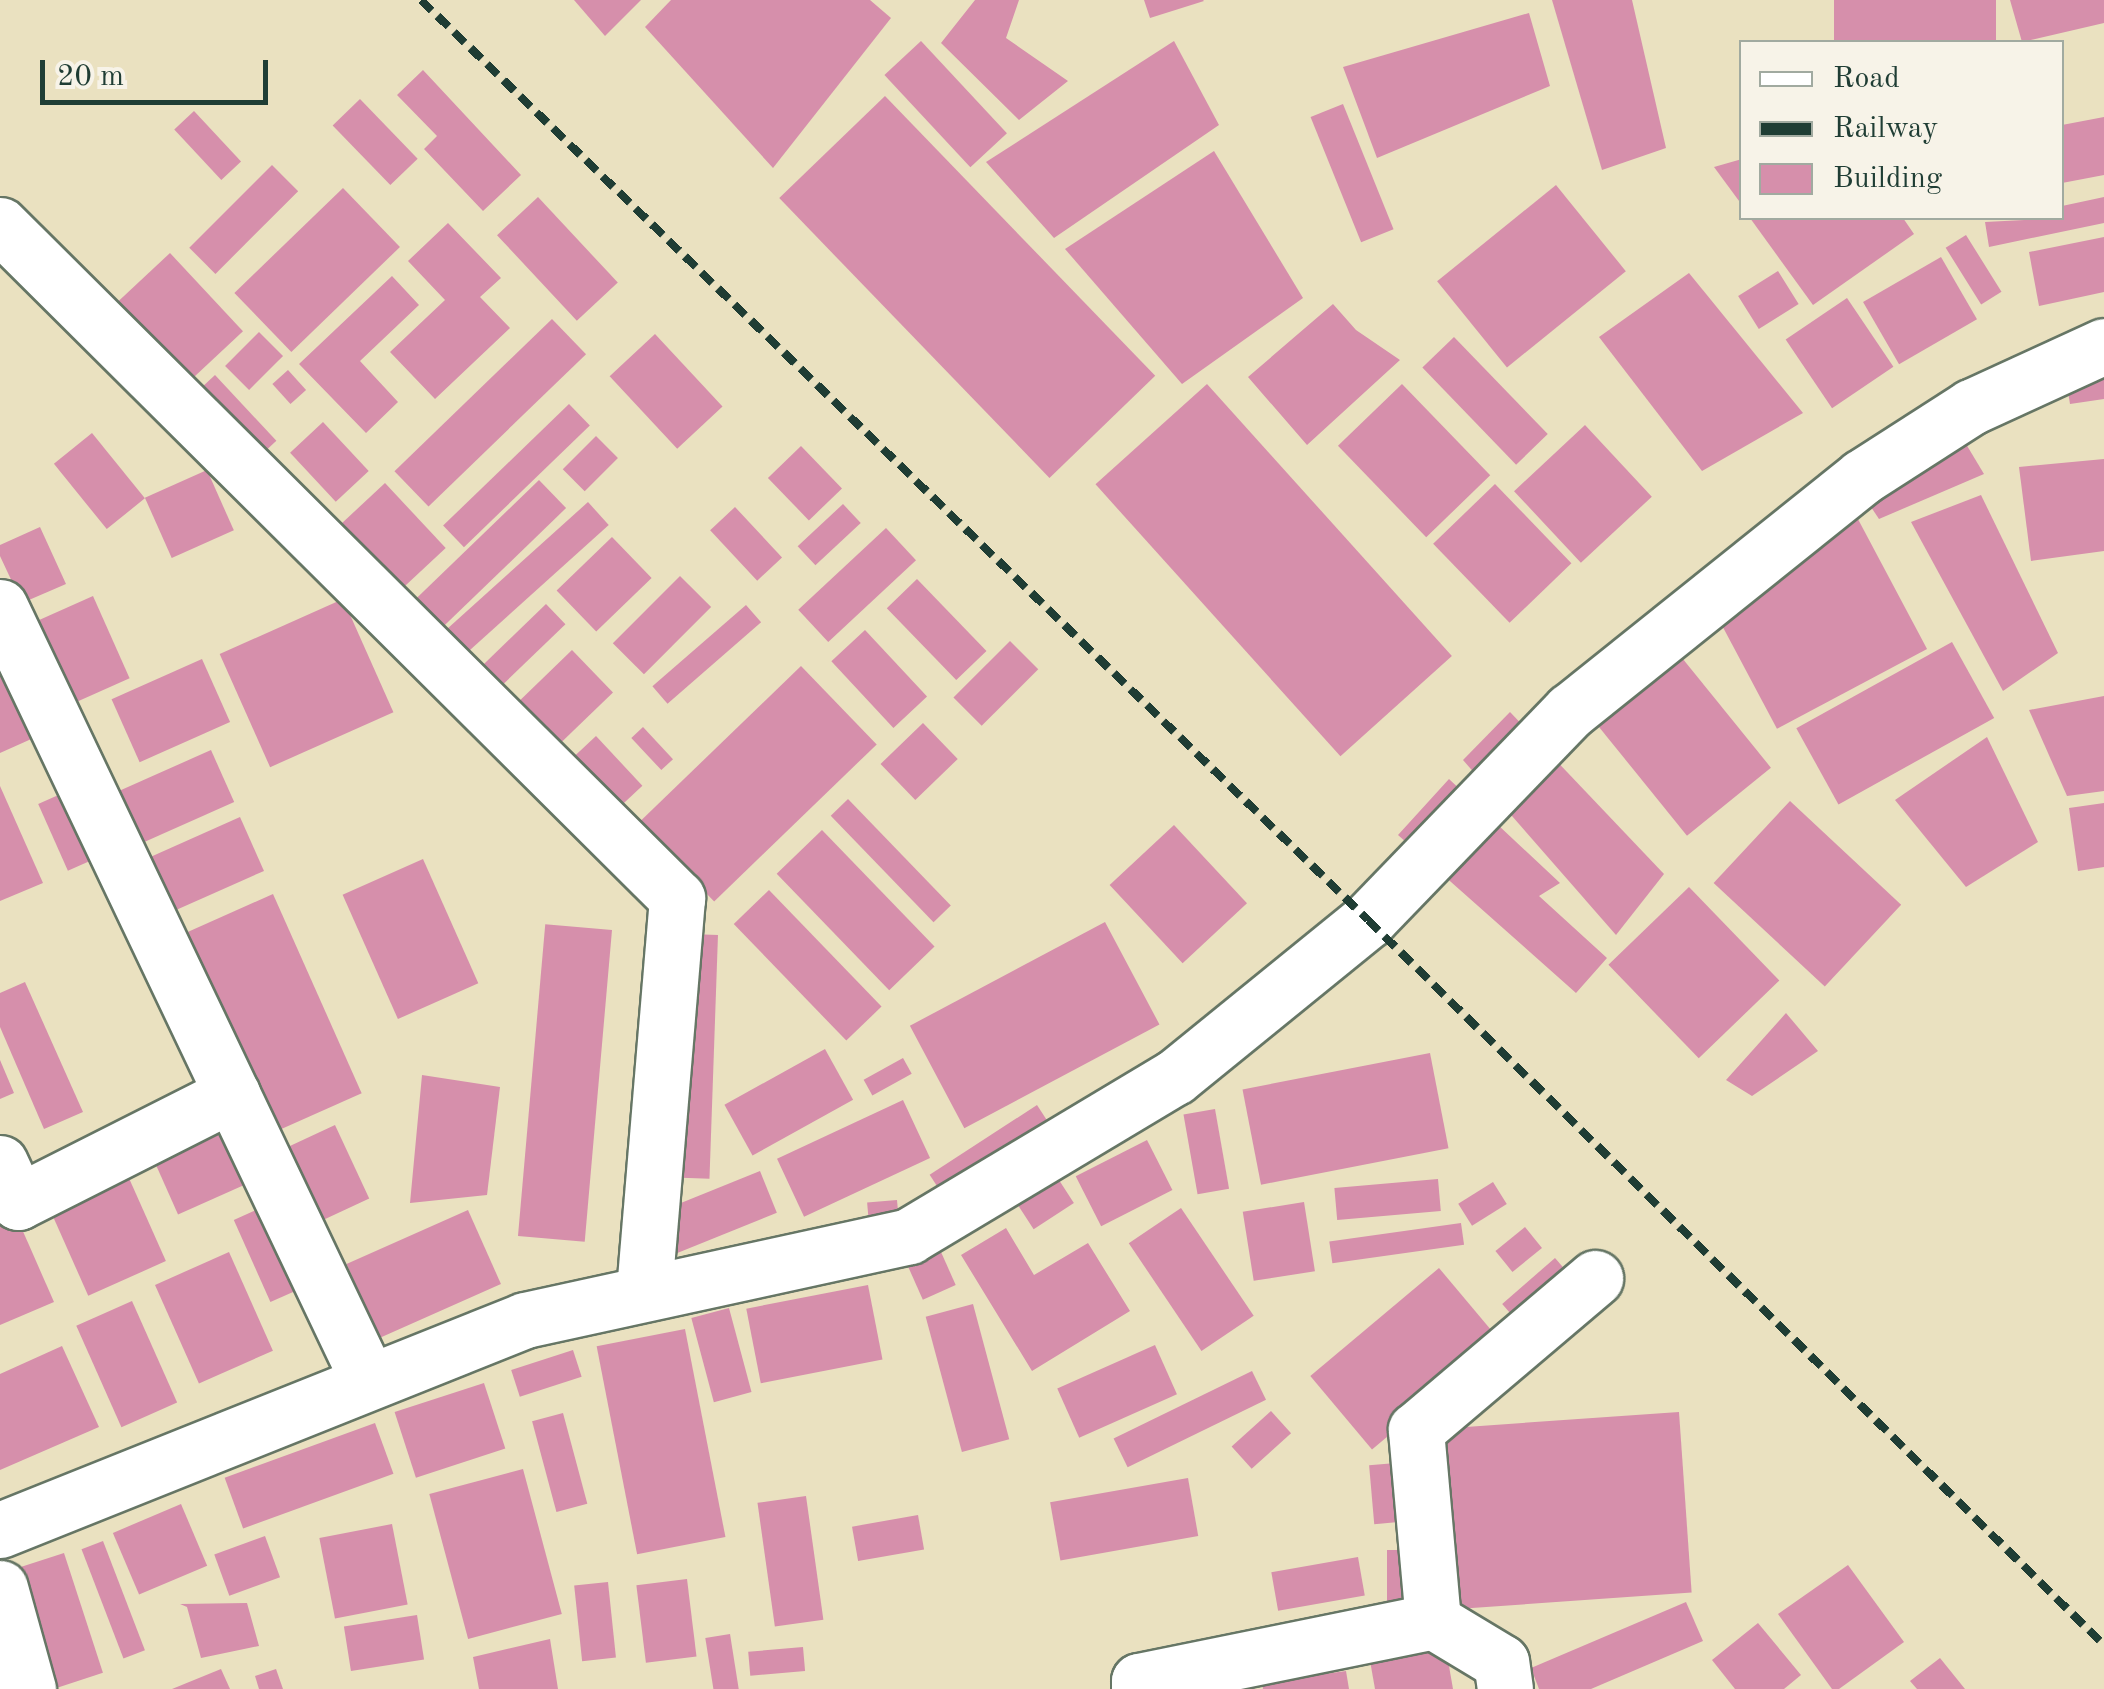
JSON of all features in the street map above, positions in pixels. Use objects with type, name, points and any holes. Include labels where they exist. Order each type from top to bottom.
[{"type":"street","points":[[0,225],[676,898],[644,1290]]},
{"type":"street","points":[[0,1530],[525,1320],[644,1290],[910,1236],[1175,1076],[1368,920],[1570,711],[1862,477],[1971,407],[2104,346]]},
{"type":"street","points":[[0,606],[369,1382]]},
{"type":"street","points":[[0,1163],[18,1202],[232,1094]]},
{"type":"street","points":[[1433,1621],[1416,1430],[1595,1278]]},
{"type":"street","points":[[0,1588],[28,1689]]},
{"type":"street","points":[[1139,1689],[1139,1681],[1433,1621],[1501,1662],[1505,1689]]},
{"type":"building","points":[[574,0],[641,0],[605,36]]},
{"type":"building","points":[[671,0],[870,0],[891,18],[773,168],[645,27]]},
{"type":"building","points":[[975,0],[1019,0],[1006,38],[1068,81],[1019,120],[941,43]]},
{"type":"building","points":[[1144,0],[1203,0],[1204,1],[1150,18]]},
{"type":"building","points":[[1552,0],[1632,0],[1666,148],[1602,170]]},
{"type":"building","points":[[1834,0],[1996,0],[1996,40],[1834,40]]},
{"type":"building","points":[[2010,0],[2104,0],[2104,23],[2021,40]]},
{"type":"building","points":[[1529,13],[1550,86],[1377,158],[1343,67]]},
{"type":"building","points":[[921,41],[1007,133],[970,167],[884,75]]},
{"type":"building","points":[[1174,41],[1219,125],[1054,238],[986,162]]},
{"type":"building","points":[[423,70],[521,175],[483,211],[424,149],[437,136],[397,95]]},
{"type":"building","points":[[885,96],[1155,376],[1049,478],[779,198]]},
{"type":"building","points":[[360,99],[418,159],[390,185],[333,125]]},
{"type":"building","points":[[1343,104],[1394,229],[1361,242],[1311,117]]},
{"type":"building","points":[[194,111],[241,161],[221,180],[174,129]]},
{"type":"building","points":[[2104,117],[2104,175],[2064,183],[2064,125]]},
{"type":"building","points":[[1214,151],[1303,298],[1182,384],[1065,249]]},
{"type":"building","points":[[1739,160],[1739,201],[1714,167]]},
{"type":"building","points":[[272,165],[298,191],[215,274],[189,248]]},
{"type":"building","points":[[1556,185],[1626,271],[1507,368],[1437,281]]},
{"type":"building","points":[[343,188],[400,247],[291,352],[234,293]]},
{"type":"building","points":[[538,197],[618,283],[577,321],[497,235]]},
{"type":"building","points":[[2104,197],[2104,223],[1989,247],[1985,222],[2064,220],[2064,206]]},
{"type":"building","points":[[1751,220],[1904,220],[1914,234],[1813,305]]},
{"type":"building","points":[[448,223],[501,278],[480,297],[510,328],[435,399],[390,352],[445,300],[408,261]]},
{"type":"building","points":[[1966,235],[2002,292],[1981,305],[1946,248]]},
{"type":"building","points":[[2104,237],[2104,292],[2039,306],[2029,252]]},
{"type":"building","points":[[170,253],[243,331],[188,382],[115,304]]},
{"type":"building","points":[[1941,257],[1977,319],[1899,364],[1863,302]]},
{"type":"building","points":[[1778,271],[1799,304],[1759,329],[1738,296]]},
{"type":"building","points":[[1689,273],[1803,413],[1702,471],[1599,337]]},
{"type":"building","points":[[392,276],[419,305],[360,361],[398,402],[366,433],[299,364]]},
{"type":"building","points":[[1847,298],[1893,367],[1832,408],[1786,339]]},
{"type":"building","points":[[1333,304],[1356,330],[1400,360],[1307,445],[1248,377]]},
{"type":"building","points":[[552,319],[586,354],[429,506],[394,471]]},
{"type":"building","points":[[259,332],[283,356],[249,390],[225,366]]},
{"type":"building","points":[[655,334],[723,406],[677,449],[610,376]]},
{"type":"building","points":[[1454,337],[1548,434],[1516,465],[1422,368]]},
{"type":"building","points":[[2104,361],[2104,399],[2070,404],[2064,367]]},
{"type":"building","points":[[288,370],[306,390],[290,404],[272,384]]},
{"type":"building","points":[[215,375],[276,441],[257,459],[196,393]]},
{"type":"building","points":[[1207,384],[1452,656],[1340,756],[1096,484]]},
{"type":"building","points":[[1402,384],[1490,475],[1426,537],[1338,446]]},
{"type":"building","points":[[569,404],[590,426],[464,547],[443,526]]},
{"type":"building","points":[[323,422],[369,471],[336,502],[290,453]]},
{"type":"building","points":[[1585,425],[1652,497],[1581,563],[1514,491]]},
{"type":"building","points":[[92,433],[145,498],[107,529],[54,464]]},
{"type":"building","points":[[1960,434],[1984,474],[1879,519],[1863,495]]},
{"type":"building","points":[[596,436],[618,458],[585,491],[563,469]]},
{"type":"building","points":[[801,446],[842,488],[809,520],[768,478]]},
{"type":"building","points":[[2104,459],[2104,551],[2031,561],[2019,467]]},
{"type":"building","points":[[207,470],[234,530],[172,558],[145,498]]},
{"type":"building","points":[[539,480],[566,508],[440,630],[413,602]]},
{"type":"building","points":[[385,483],[446,548],[403,588],[342,523]]},
{"type":"building","points":[[1495,484],[1571,563],[1510,623],[1433,544]]},
{"type":"building","points":[[1981,495],[2058,653],[2003,691],[1911,522]]},
{"type":"building","points":[[588,502],[609,525],[459,660],[438,637]]},
{"type":"building","points":[[843,504],[861,523],[815,565],[798,546]]},
{"type":"building","points":[[1851,506],[1927,649],[1777,729],[1701,586]]},
{"type":"building","points":[[735,507],[782,557],[757,581],[710,530]]},
{"type":"building","points":[[40,527],[66,584],[22,603],[0,556],[0,545]]},
{"type":"building","points":[[886,528],[916,560],[828,642],[798,610]]},
{"type":"building","points":[[612,537],[652,578],[596,631],[557,590]]},
{"type":"building","points":[[680,576],[711,607],[644,674],[613,643]]},
{"type":"building","points":[[917,579],[986,651],[956,680],[887,608]]},
{"type":"building","points":[[93,596],[130,678],[63,708],[26,626]]},
{"type":"building","points":[[343,599],[393,712],[270,767],[220,654]]},
{"type":"building","points":[[546,604],[565,624],[496,692],[476,671]]},
{"type":"building","points":[[746,605],[761,622],[668,704],[652,686]]},
{"type":"building","points":[[1657,627],[1771,768],[1687,836],[1573,695]]},
{"type":"building","points":[[865,630],[927,697],[893,728],[831,661]]},
{"type":"building","points":[[1010,641],[1038,669],[982,726],[953,698]]},
{"type":"building","points":[[1952,642],[1994,718],[1838,804],[1796,728]]},
{"type":"building","points":[[0,648],[38,736],[0,753]]},
{"type":"building","points":[[572,650],[613,692],[556,747],[515,705]]},
{"type":"building","points":[[202,659],[230,722],[140,762],[112,699]]},
{"type":"building","points":[[801,666],[877,744],[714,901],[638,823]]},
{"type":"building","points":[[2104,696],[2104,791],[2067,796],[2029,710]]},
{"type":"building","points":[[1510,712],[1664,874],[1616,935],[1463,760]]},
{"type":"building","points":[[923,723],[958,759],[915,800],[881,764]]},
{"type":"building","points":[[643,727],[673,759],[661,770],[631,738]]},
{"type":"building","points":[[596,736],[642,786],[615,812],[568,762]]},
{"type":"building","points":[[1987,737],[2038,842],[1966,887],[1895,800]]},
{"type":"building","points":[[211,750],[234,802],[136,846],[113,794]]},
{"type":"building","points":[[1449,779],[1560,883],[1539,896],[1607,958],[1576,993],[1398,835]]},
{"type":"building","points":[[0,786],[43,883],[0,901]]},
{"type":"building","points":[[72,789],[102,856],[68,871],[38,804]]},
{"type":"building","points":[[848,799],[951,905],[934,922],[831,816]]},
{"type":"building","points":[[1790,801],[1901,905],[1825,987],[1714,883]]},
{"type":"building","points":[[2104,803],[2104,867],[2078,871],[2069,808]]},
{"type":"building","points":[[240,817],[264,871],[170,913],[146,859]]},
{"type":"building","points":[[1174,825],[1247,903],[1183,963],[1110,885]]},
{"type":"building","points":[[822,830],[935,947],[889,990],[777,874]]},
{"type":"building","points":[[423,859],[478,983],[398,1019],[343,895]]},
{"type":"building","points":[[1689,887],[1779,981],[1699,1058],[1608,965]]},
{"type":"building","points":[[769,890],[882,1007],[846,1041],[734,924]]},
{"type":"building","points":[[273,894],[362,1093],[276,1131],[187,932]]},
{"type":"building","points":[[1105,922],[1159,1024],[964,1128],[910,1026]]},
{"type":"building","points":[[545,924],[612,930],[585,1242],[518,1236]]},
{"type":"building","points":[[690,934],[718,935],[709,1179],[681,1178]]},
{"type":"building","points":[[25,982],[83,1112],[44,1129],[0,1027],[0,993]]},
{"type":"building","points":[[1786,1013],[1818,1051],[1752,1096],[1726,1080]]},
{"type":"building","points":[[825,1049],[853,1100],[753,1155],[724,1105]]},
{"type":"building","points":[[1430,1053],[1449,1148],[1261,1185],[1243,1089]]},
{"type":"building","points":[[903,1058],[912,1074],[872,1096],[864,1080]]},
{"type":"building","points":[[0,1060],[14,1093],[0,1099]]},
{"type":"building","points":[[422,1075],[500,1087],[487,1195],[410,1203]]},
{"type":"building","points":[[903,1100],[930,1158],[804,1217],[777,1159]]},
{"type":"building","points":[[1037,1105],[1059,1139],[951,1208],[930,1175]]},
{"type":"building","points":[[1215,1109],[1229,1189],[1198,1194],[1183,1115]]},
{"type":"building","points":[[226,1123],[252,1181],[178,1214],[152,1156]]},
{"type":"building","points":[[335,1125],[369,1198],[314,1224],[280,1151]]},
{"type":"building","points":[[1147,1140],[1172,1190],[1101,1226],[1076,1176]]},
{"type":"building","points":[[124,1167],[166,1261],[88,1296],[46,1202]]},
{"type":"building","points":[[760,1171],[777,1213],[675,1254],[658,1212]]},
{"type":"building","points":[[1057,1177],[1074,1203],[1034,1229],[1017,1203]]},
{"type":"building","points":[[0,1179],[54,1302],[0,1325]]},
{"type":"building","points":[[1438,1179],[1441,1211],[1337,1220],[1334,1188]]},
{"type":"building","points":[[1493,1182],[1507,1204],[1472,1226],[1458,1204]]},
{"type":"building","points":[[897,1200],[899,1225],[869,1228],[867,1203]]},
{"type":"building","points":[[274,1202],[311,1284],[270,1302],[234,1220]]},
{"type":"building","points":[[1304,1202],[1315,1271],[1254,1281],[1243,1212]]},
{"type":"building","points":[[1181,1208],[1254,1316],[1201,1351],[1129,1243]]},
{"type":"building","points":[[468,1210],[501,1284],[379,1338],[346,1264]]},
{"type":"building","points":[[1461,1223],[1464,1245],[1332,1263],[1329,1242]]},
{"type":"building","points":[[1525,1227],[1542,1248],[1512,1272],[1495,1251]]},
{"type":"building","points":[[1006,1228],[1034,1275],[1088,1243],[1130,1311],[1032,1371],[961,1255]]},
{"type":"building","points":[[937,1243],[956,1285],[923,1300],[904,1258]]},
{"type":"building","points":[[229,1252],[273,1351],[199,1384],[155,1285]]},
{"type":"building","points":[[1555,1258],[1575,1281],[1522,1327],[1502,1304]]},
{"type":"building","points":[[1439,1268],[1501,1342],[1372,1450],[1310,1376]]},
{"type":"building","points":[[868,1285],[883,1360],[761,1383],[746,1309]]},
{"type":"building","points":[[132,1301],[177,1402],[121,1427],[76,1326]]},
{"type":"building","points":[[973,1304],[1009,1439],[962,1452],[926,1317]]},
{"type":"building","points":[[729,1308],[752,1392],[714,1402],[691,1318]]},
{"type":"building","points":[[685,1329],[725,1537],[637,1554],[597,1346]]},
{"type":"building","points":[[1155,1345],[1177,1394],[1079,1438],[1057,1389]]},
{"type":"building","points":[[62,1346],[99,1427],[0,1470],[0,1374]]},
{"type":"building","points":[[573,1350],[582,1377],[520,1397],[511,1370]]},
{"type":"building","points":[[1252,1371],[1266,1400],[1128,1467],[1114,1439]]},
{"type":"building","points":[[484,1383],[505,1449],[416,1478],[395,1412]]},
{"type":"building","points":[[1271,1411],[1291,1433],[1252,1469],[1232,1446]]},
{"type":"building","points":[[1679,1412],[1692,1593],[1450,1609],[1438,1429]]},
{"type":"building","points":[[563,1413],[587,1504],[556,1512],[532,1421]]},
{"type":"building","points":[[375,1423],[393,1474],[243,1528],[225,1478]]},
{"type":"building","points":[[1396,1463],[1401,1522],[1374,1524],[1369,1465]]},
{"type":"building","points":[[523,1469],[562,1614],[468,1639],[429,1494]]},
{"type":"building","points":[[1188,1478],[1198,1536],[1060,1560],[1050,1502]]},
{"type":"building","points":[[806,1496],[823,1620],[775,1627],[757,1503]]},
{"type":"building","points":[[181,1504],[207,1566],[139,1595],[113,1533]]},
{"type":"building","points":[[918,1515],[924,1549],[858,1561],[852,1527]]},
{"type":"building","points":[[392,1524],[408,1604],[335,1619],[319,1538]]},
{"type":"building","points":[[265,1536],[280,1577],[229,1596],[214,1554]]},
{"type":"building","points":[[103,1541],[145,1650],[123,1658],[82,1549]]},
{"type":"building","points":[[1387,1550],[1406,1550],[1406,1615],[1387,1615]]},
{"type":"building","points":[[64,1553],[103,1673],[53,1689],[15,1569]]},
{"type":"building","points":[[1358,1557],[1365,1595],[1278,1611],[1271,1572]]},
{"type":"building","points":[[1848,1565],[1904,1642],[1839,1689],[1832,1689],[1778,1614]]},
{"type":"building","points":[[687,1579],[697,1656],[646,1663],[636,1585]]},
{"type":"building","points":[[608,1582],[616,1658],[582,1661],[574,1586]]},
{"type":"building","points":[[1686,1602],[1703,1641],[1591,1689],[1539,1689],[1531,1668]]},
{"type":"building","points":[[247,1603],[259,1646],[201,1658],[187,1607],[180,1604]]},
{"type":"building","points":[[417,1615],[424,1659],[351,1671],[344,1627]]},
{"type":"building","points":[[1758,1623],[1801,1675],[1784,1689],[1735,1689],[1712,1660]]},
{"type":"building","points":[[730,1634],[739,1689],[713,1689],[705,1638]]},
{"type":"building","points":[[550,1639],[558,1689],[479,1689],[473,1657]]},
{"type":"building","points":[[1445,1643],[1453,1689],[1375,1689],[1369,1655]]},
{"type":"building","points":[[803,1647],[805,1671],[750,1676],[748,1652]]},
{"type":"building","points":[[1940,1658],[1965,1689],[1917,1689],[1910,1681]]},
{"type":"building","points":[[221,1669],[230,1689],[172,1689]]},
{"type":"building","points":[[276,1669],[283,1689],[259,1689],[255,1676]]},
{"type":"building","points":[[1346,1671],[1349,1689],[1263,1689],[1262,1683]]},
{"type":"railway","points":[[421,0],[1368,920],[2104,1645]]}]
